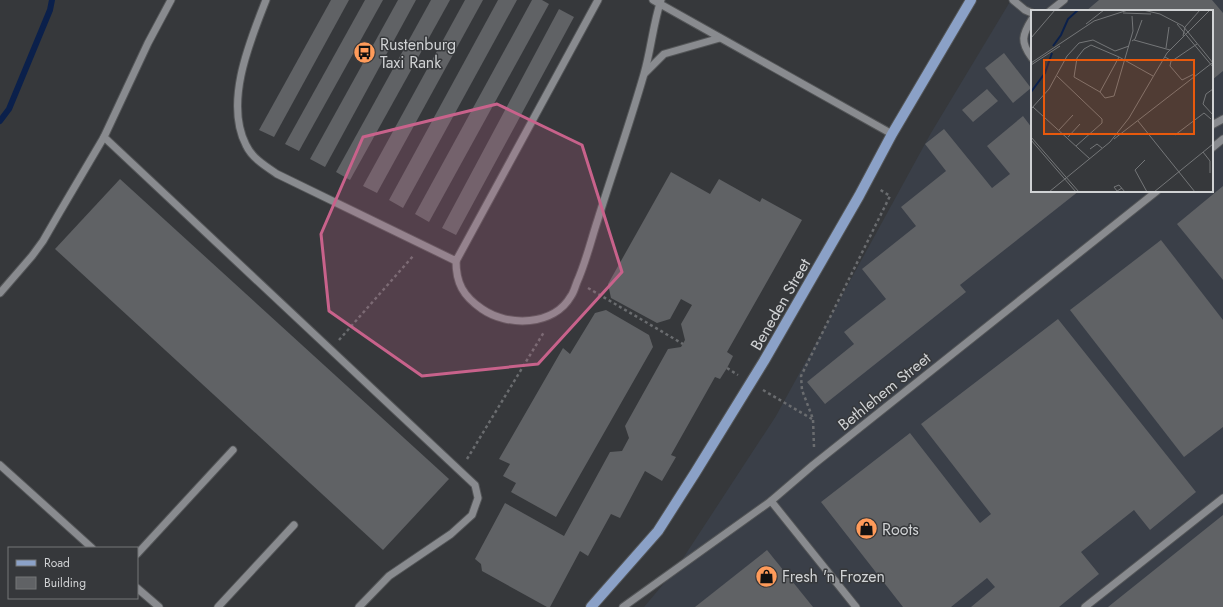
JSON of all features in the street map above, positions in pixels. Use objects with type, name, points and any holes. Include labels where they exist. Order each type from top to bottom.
[{"type":"main road","name":"Beneden Street","points":[[591,607],[658,531],[695,473],[751,383],[867,182],[892,134],[971,0]]},
{"type":"street","points":[[0,293],[25,265],[43,241],[104,137],[148,43],[171,0]]},
{"type":"street","points":[[266,0],[253,34],[243,70],[237,104],[238,125],[246,146],[260,163],[277,174],[456,261]]},
{"type":"street","points":[[598,0],[456,261],[456,274],[460,286],[469,298],[483,310],[501,317],[518,321],[538,319],[556,312],[571,297],[644,74],[658,1],[720,38],[892,134]]},
{"type":"street","points":[[1013,0],[1025,10],[1031,13]]},
{"type":"street","points":[[1051,10],[1064,0]]},
{"type":"street","points":[[1031,21],[1025,30],[1023,40],[1025,49],[1031,57]]},
{"type":"street","points":[[644,74],[664,54],[720,38]]},
{"type":"street","points":[[1213,124],[1223,119]]},
{"type":"street","points":[[104,137],[475,484],[478,498],[472,515],[450,534],[389,576],[359,607]]},
{"type":"street","points":[[1213,147],[1223,139]]},
{"type":"street","name":"Bethlehem Street","points":[[623,607],[771,501],[813,465],[1156,192]]},
{"type":"street","points":[[138,553],[233,450]]},
{"type":"street","points":[[0,465],[91,547]]},
{"type":"street","points":[[1084,607],[1223,498]]},
{"type":"street","points":[[771,501],[856,607]]},
{"type":"street","points":[[218,607],[294,525]]},
{"type":"street","points":[[138,589],[159,607]]},
{"type":"path","points":[[813,465],[813,419],[802,390],[801,376],[890,196],[867,182]]},
{"type":"path","points":[[331,350],[423,245]]},
{"type":"path","points":[[577,281],[683,344]]},
{"type":"path","points":[[460,470],[556,312]]},
{"type":"path","points":[[727,368],[813,419]]},
{"type":"highlighted area","points":[[497,104],[582,145],[622,272],[538,364],[422,376],[329,311],[321,234],[363,137]]},
{"type":"shaded area","points":[[1011,0],[1223,0],[1223,607],[644,607],[676,569],[776,416],[931,133]]},
{"type":"building","points":[[331,0],[349,0],[274,137],[259,130]]},
{"type":"building","points":[[365,0],[383,0],[299,151],[285,144]]},
{"type":"building","points":[[398,0],[416,0],[325,167],[310,159]]},
{"type":"building","points":[[431,0],[450,0],[350,180],[336,172]]},
{"type":"building","points":[[465,0],[483,0],[377,193],[363,186]]},
{"type":"building","points":[[498,0],[517,0],[403,208],[389,200]]},
{"type":"building","points":[[532,0],[542,0],[549,4],[429,222],[415,214]]},
{"type":"building","points":[[1099,0],[1212,0],[1223,13],[1223,71],[1213,79],[1213,10],[1087,10]]},
{"type":"building","points":[[559,9],[574,17],[456,235],[442,228]]},
{"type":"building","points":[[1004,53],[1031,88],[1013,103],[985,68]]},
{"type":"building","points":[[987,89],[998,101],[973,122],[962,110]]},
{"type":"building","points":[[1023,116],[1031,127],[1031,192],[1078,192],[960,285],[966,292],[825,404],[807,382],[854,344],[844,332],[886,299],[862,269],[916,226],[901,207],[946,171],[925,144],[944,129],[992,188],[1010,174],[987,146]]},
{"type":"building","points":[[671,172],[710,194],[719,179],[760,202],[762,198],[802,220],[727,352],[733,356],[727,368],[720,379],[715,377],[671,455],[676,457],[662,481],[645,471],[620,518],[611,514],[588,556],[580,551],[550,607],[547,607],[482,571],[481,564],[475,559],[505,503],[564,536],[610,452],[622,451],[629,438],[625,426],[668,349],[681,347],[685,340],[681,324],[692,305],[681,299],[670,319],[657,323],[611,298],[608,284]]},
{"type":"building","points":[[120,179],[449,479],[383,550],[55,249]]},
{"type":"building","points":[[1223,186],[1223,280],[1177,224]]},
{"type":"building","points":[[1161,240],[1223,320],[1223,427],[1184,457],[1070,310]]},
{"type":"building","points":[[606,310],[649,335],[653,347],[556,517],[511,492],[516,483],[503,476],[510,464],[499,459],[563,348],[570,354],[595,313]]},
{"type":"building","points":[[1058,319],[1196,492],[1150,530],[1134,510],[1081,552],[1099,574],[1059,607],[971,607],[995,587],[987,578],[951,607],[903,607],[821,502],[910,433],[980,523],[991,514],[921,424]]},
{"type":"building","points":[[1223,515],[1223,607],[1108,607]]},
{"type":"building","points":[[767,550],[813,607],[695,607]]},
{"type":"waterway","points":[[0,121],[9,109],[50,10],[52,0]]},
{"type":"place","name":"Rustenburg Taxi Rank","points":[[365,53]]},
{"type":"place","name":"Roots","points":[[867,529]]},
{"type":"place","name":"Fresh 'n Frozen","points":[[767,576]]}]
